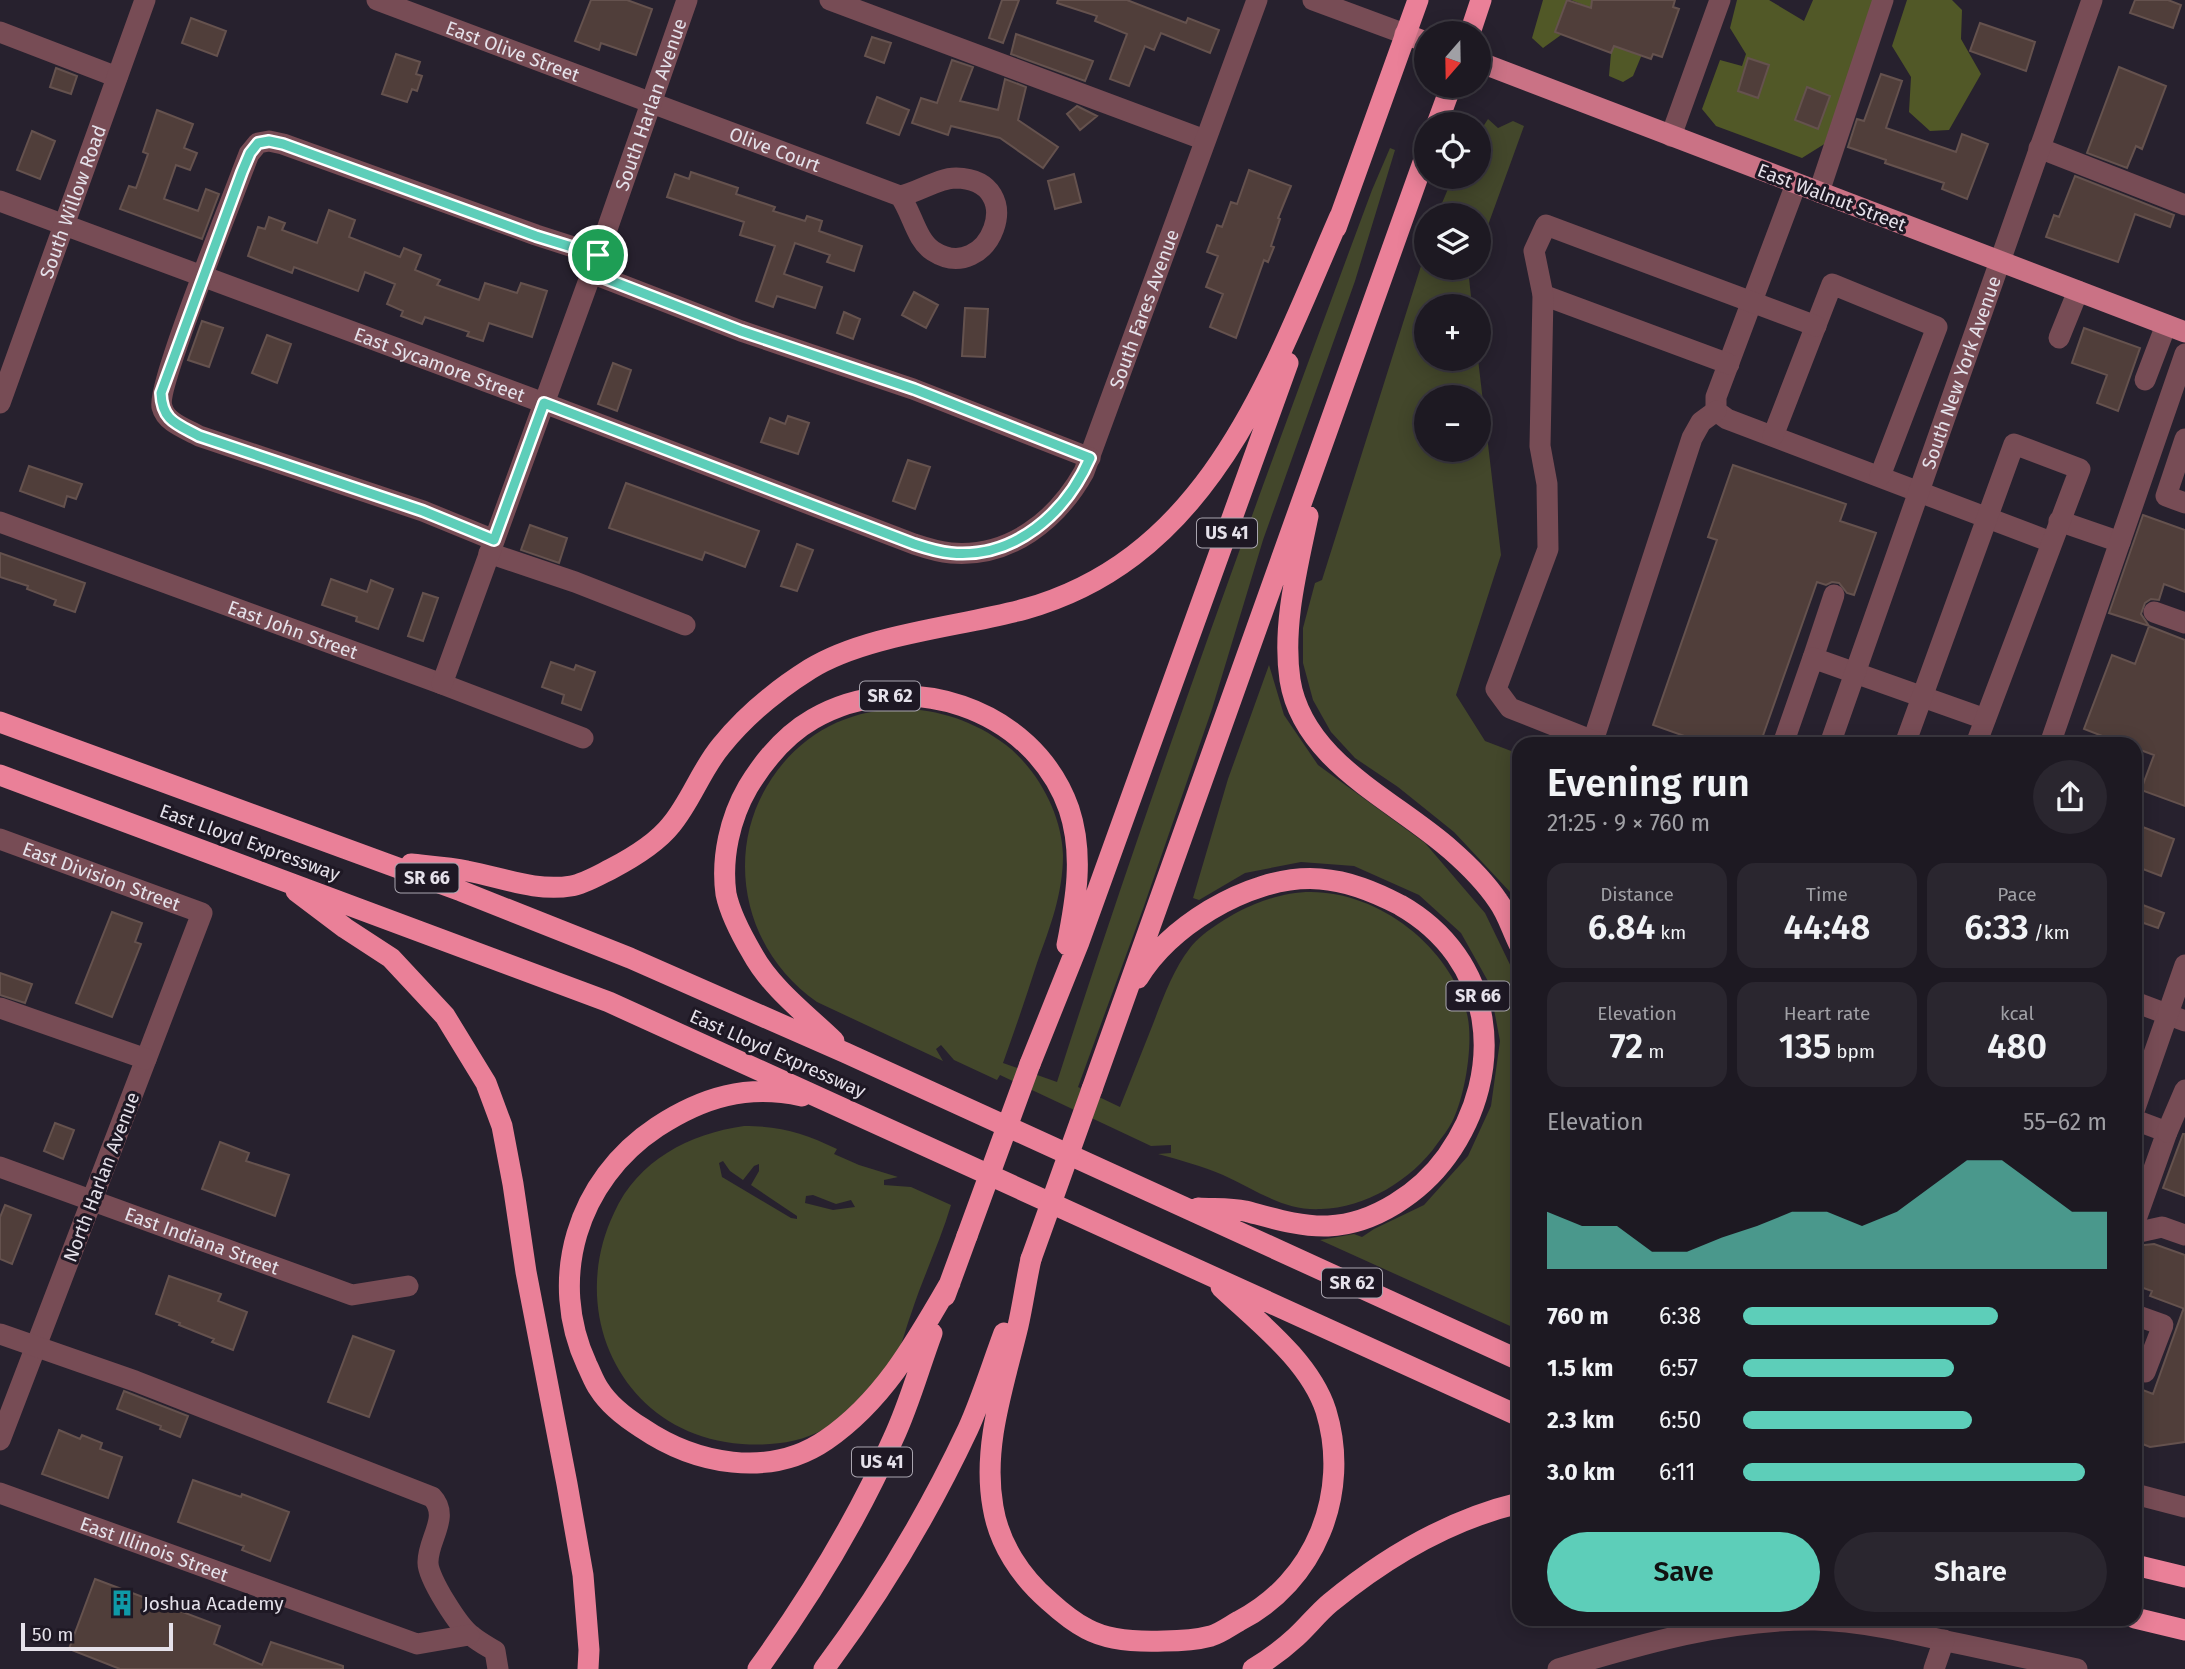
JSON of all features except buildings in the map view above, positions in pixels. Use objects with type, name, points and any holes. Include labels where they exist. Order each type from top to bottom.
[{"type":"highway","name":"US 41","points":[[758,1669],[821,1574],[871,1485],[894,1437],[1030,1064],[1079,942],[1418,0]]},
{"type":"highway","points":[[1473,21],[1481,0]]},
{"type":"highway","name":"US 41","points":[[824,1669],[889,1576],[962,1439],[983,1391],[1414,188]]},
{"type":"highway","points":[[375,859],[467,871],[540,887],[573,886],[634,858],[670,826],[718,750],[736,728],[773,693],[813,667],[873,644],[1026,609],[1084,586],[1124,563],[1166,528],[1201,491],[1224,459],[1278,359],[1340,216]]},
{"type":"highway","points":[[1325,438],[1299,562],[1288,640],[1290,682],[1303,718],[1325,750],[1359,780],[1452,850],[1498,901],[1512,930]]},
{"type":"highway","name":"SR 62","points":[[846,1053],[767,977],[752,953],[726,895],[727,848],[732,822],[742,797],[757,772],[781,742],[812,719],[836,708],[881,696],[927,696],[962,704],[1004,725],[1045,766],[1061,790],[1069,810],[1078,853],[1072,920],[1056,993],[1030,1064]]},
{"type":"highway","name":"East Lloyd Expressway","points":[[0,722],[375,859],[630,958],[846,1053],[1512,1357]]},
{"type":"highway","name":"East Lloyd Expressway","points":[[0,775],[609,1002],[1512,1413]]},
{"type":"highway","points":[[277,877],[345,928],[391,958],[445,1016],[486,1083],[502,1126],[526,1272],[583,1574],[588,1669]]},
{"type":"highway","name":"SR 66","points":[[1121,1007],[1142,972],[1160,950],[1181,929],[1205,913],[1230,898],[1262,887],[1290,880],[1319,878],[1361,887],[1412,912],[1437,932],[1455,952],[1479,999],[1485,1028],[1484,1056],[1480,1085],[1471,1111],[1459,1139],[1436,1171],[1411,1194],[1376,1215],[1329,1226],[1289,1222],[1244,1211],[1185,1208]]},
{"type":"highway","points":[[832,1102],[787,1092],[757,1090],[726,1095],[698,1103],[673,1117],[649,1133],[619,1161],[590,1202],[570,1257],[572,1322],[583,1356],[599,1389],[624,1417],[657,1439],[685,1452],[718,1461],[755,1464],[790,1457],[824,1441],[855,1417],[885,1387],[914,1346],[950,1283]]},
{"type":"highway","points":[[1031,1259],[995,1420],[989,1476],[993,1510],[1010,1555],[1038,1592],[1087,1630],[1117,1639],[1149,1642],[1212,1636],[1261,1610],[1282,1592],[1304,1566],[1320,1538],[1331,1498],[1335,1469],[1331,1438],[1326,1410],[1312,1384],[1288,1350],[1209,1276]]},
{"type":"highway","points":[[1253,1669],[1295,1638],[1329,1604],[1375,1568],[1427,1536],[1512,1505]]},
{"type":"highway","points":[[2142,1567],[2185,1577]]},
{"type":"highway","points":[[2142,1620],[2185,1630]]},
{"type":"main road","points":[[1405,34],[1414,37]]},
{"type":"main road","name":"East Walnut Street","points":[[1491,67],[2176,328]]},
{"type":"street","name":"South Willow Road","points":[[0,403],[7,363],[64,225],[145,0]]},
{"type":"street","name":"East Olive Street","points":[[377,0],[651,102]]},
{"type":"street","name":"South Harlan Avenue","points":[[442,684],[687,0]]},
{"type":"street","points":[[830,0],[1205,140]]},
{"type":"street","name":"South Fares Avenue","points":[[960,553],[991,550],[1009,544],[1048,520],[1075,489],[1090,458],[1257,0]]},
{"type":"street","points":[[1312,0],[1405,34]]},
{"type":"street","points":[[1671,136],[1720,0]]},
{"type":"street","points":[[1819,192],[1883,0]]},
{"type":"street","name":"South New York Avenue","points":[[1832,737],[2092,0]]},
{"type":"street","points":[[0,32],[117,77]]},
{"type":"street","name":"Olive Court","points":[[651,102],[900,196]]},
{"type":"street","points":[[685,625],[491,547],[398,502],[199,436],[171,421],[162,408],[161,393],[250,153],[258,143],[269,141],[283,144],[536,236],[741,331],[914,389],[1090,458]]},
{"type":"street","points":[[2039,148],[2185,205]]},
{"type":"street","points":[[956,178],[976,182],[993,195],[996,206],[995,228],[982,248],[974,254],[948,258],[930,250],[900,196],[922,190],[944,179],[956,178]]},
{"type":"street","points":[[1597,737],[1692,438],[1701,422],[1716,411],[1717,397],[1796,184]]},
{"type":"street","name":"East Sycamore Street","points":[[0,201],[914,544],[937,551],[960,553]]},
{"type":"street","points":[[1580,737],[1510,708],[1496,689],[1548,549],[1547,484],[1539,446],[1543,295],[1534,251],[1546,225],[1816,326]]},
{"type":"street","points":[[1773,436],[1832,284],[1937,327],[1880,476]]},
{"type":"street","points":[[2059,338],[2078,291]]},
{"type":"street","points":[[1543,295],[1729,364]]},
{"type":"street","points":[[2145,380],[2176,328]]},
{"type":"street","points":[[2052,737],[2185,354]]},
{"type":"street","points":[[1716,411],[1727,419],[2051,542]]},
{"type":"street","points":[[2185,439],[2166,496],[2185,503]]},
{"type":"street","points":[[1908,737],[2014,444],[2080,469],[1978,737]]},
{"type":"street","points":[[2059,521],[2120,542]]},
{"type":"street","name":"East John Street","points":[[0,522],[583,738]]},
{"type":"street","points":[[1785,737],[1834,595]]},
{"type":"street","points":[[2154,612],[2185,623]]},
{"type":"street","points":[[1813,658],[1984,719]]},
{"type":"street","name":"East Division Street","points":[[0,839],[202,914]]},
{"type":"street","name":"North Harlan Avenue","points":[[0,1440],[202,914]]},
{"type":"street","points":[[2142,1093],[2176,1018],[2185,965]]},
{"type":"street","points":[[2142,1005],[2176,1018]]},
{"type":"street","points":[[0,1008],[146,1059]]},
{"type":"street","points":[[2142,1202],[2166,1132],[2185,1090]]},
{"type":"street","points":[[2142,1123],[2166,1132]]},
{"type":"street","name":"East Indiana Street","points":[[0,1167],[352,1295],[408,1286]]},
{"type":"street","points":[[2142,1231],[2162,1227],[2185,1235]]},
{"type":"street","points":[[2142,1318],[2163,1325],[2145,1373],[2142,1372]]},
{"type":"street","points":[[0,1334],[135,1381],[432,1497],[440,1511],[429,1549],[428,1564],[432,1581],[469,1635],[495,1651],[498,1669]]},
{"type":"street","name":"East Illinois Street","points":[[0,1493],[418,1644],[469,1635]]},
{"type":"street","points":[[2142,1496],[2185,1507]]},
{"type":"street","points":[[1558,1669],[1673,1637],[1731,1626]]},
{"type":"street","points":[[1871,1626],[2077,1669]]},
{"type":"street","points":[[1934,1669],[1944,1640]]},
{"type":"green space","points":[[1543,0],[1567,0],[1555,32],[1561,35],[1543,48],[1532,38]]},
{"type":"green space","points":[[1571,0],[1649,0],[1643,52],[1633,76],[1623,82],[1609,76],[1611,53],[1625,15],[1591,8]]},
{"type":"green space","points":[[1737,0],[1769,0],[1804,21],[1813,0],[1876,0],[1826,143],[1802,158],[1716,126],[1702,109],[1720,60],[1742,66],[1746,54],[1730,28]]},
{"type":"green space","points":[[1907,0],[1952,0],[1962,10],[1961,39],[1981,74],[1949,130],[1930,131],[1909,112],[1911,77],[1892,46]]},
{"type":"green space","points":[[1513,121],[1524,126],[1491,217],[1491,203],[1442,203],[1448,189],[1491,189],[1491,122],[1498,128]]},
{"type":"green space","points":[[1390,148],[1395,150],[1355,281],[1263,540],[1212,709],[1078,1087],[1120,1107],[1178,966],[1196,942],[1229,917],[1269,899],[1311,892],[1337,894],[1386,913],[1429,946],[1458,990],[1469,1026],[1467,1069],[1461,1099],[1445,1133],[1427,1157],[1401,1180],[1386,1190],[1354,1203],[1308,1209],[1282,1203],[1215,1172],[1158,1154],[1171,1153],[1171,1145],[1151,1146],[1000,1075],[997,1080],[954,1060],[941,1045],[936,1049],[943,1061],[817,1002],[792,981],[772,956],[757,929],[748,899],[745,868],[748,837],[757,807],[772,778],[795,751],[821,731],[851,717],[882,710],[914,709],[946,715],[977,727],[1006,745],[1028,767],[1046,794],[1058,824],[1063,855],[1055,910],[1003,1063],[1057,1082],[1209,634],[1372,190]]},
{"type":"green space","points":[[1417,280],[1469,280],[1471,294],[1414,294],[1414,371],[1479,371],[1481,385],[1414,385],[1414,462],[1490,462],[1501,555],[1456,695],[1485,741],[1512,751],[1512,895],[1454,832],[1398,787],[1355,758],[1331,732],[1313,700],[1303,663],[1303,628],[1315,583],[1322,580]]},
{"type":"green space","points":[[1269,665],[1284,715],[1318,765],[1425,843],[1485,913],[1512,969],[1512,1327],[1320,1240],[1354,1234],[1362,1237],[1424,1205],[1468,1156],[1491,1106],[1500,1041],[1489,983],[1461,933],[1419,895],[1354,866],[1301,862],[1245,873],[1199,900],[1193,898],[1228,779]]},
{"type":"green space","points":[[757,1126],[803,1135],[837,1149],[834,1154],[898,1177],[884,1180],[884,1185],[911,1187],[951,1205],[898,1352],[885,1378],[832,1424],[815,1434],[795,1440],[773,1444],[742,1444],[701,1436],[666,1419],[637,1395],[616,1364],[602,1329],[597,1291],[601,1252],[614,1213],[624,1194],[651,1164],[667,1153],[685,1143],[724,1130]],"holes":[[[723,1161],[730,1171],[743,1180],[754,1166],[759,1164],[759,1171],[751,1185],[797,1216],[797,1219],[722,1177],[719,1163]],[[813,1195],[836,1204],[851,1200],[855,1207],[833,1210],[805,1203],[806,1196]]]},
{"type":"place","name":"Joshua Academy","points":[[122,1603]]},
{"type":"route","points":[[269,141],[283,144],[536,236],[598,255],[591,273],[741,331],[914,389],[1001,422],[1090,458],[1084,472],[1064,504],[1031,532],[991,550],[951,553],[914,544],[544,403],[494,540],[423,511],[199,436],[171,421],[162,408],[161,393],[175,352],[242,172],[250,153],[258,143],[269,141]]}]
